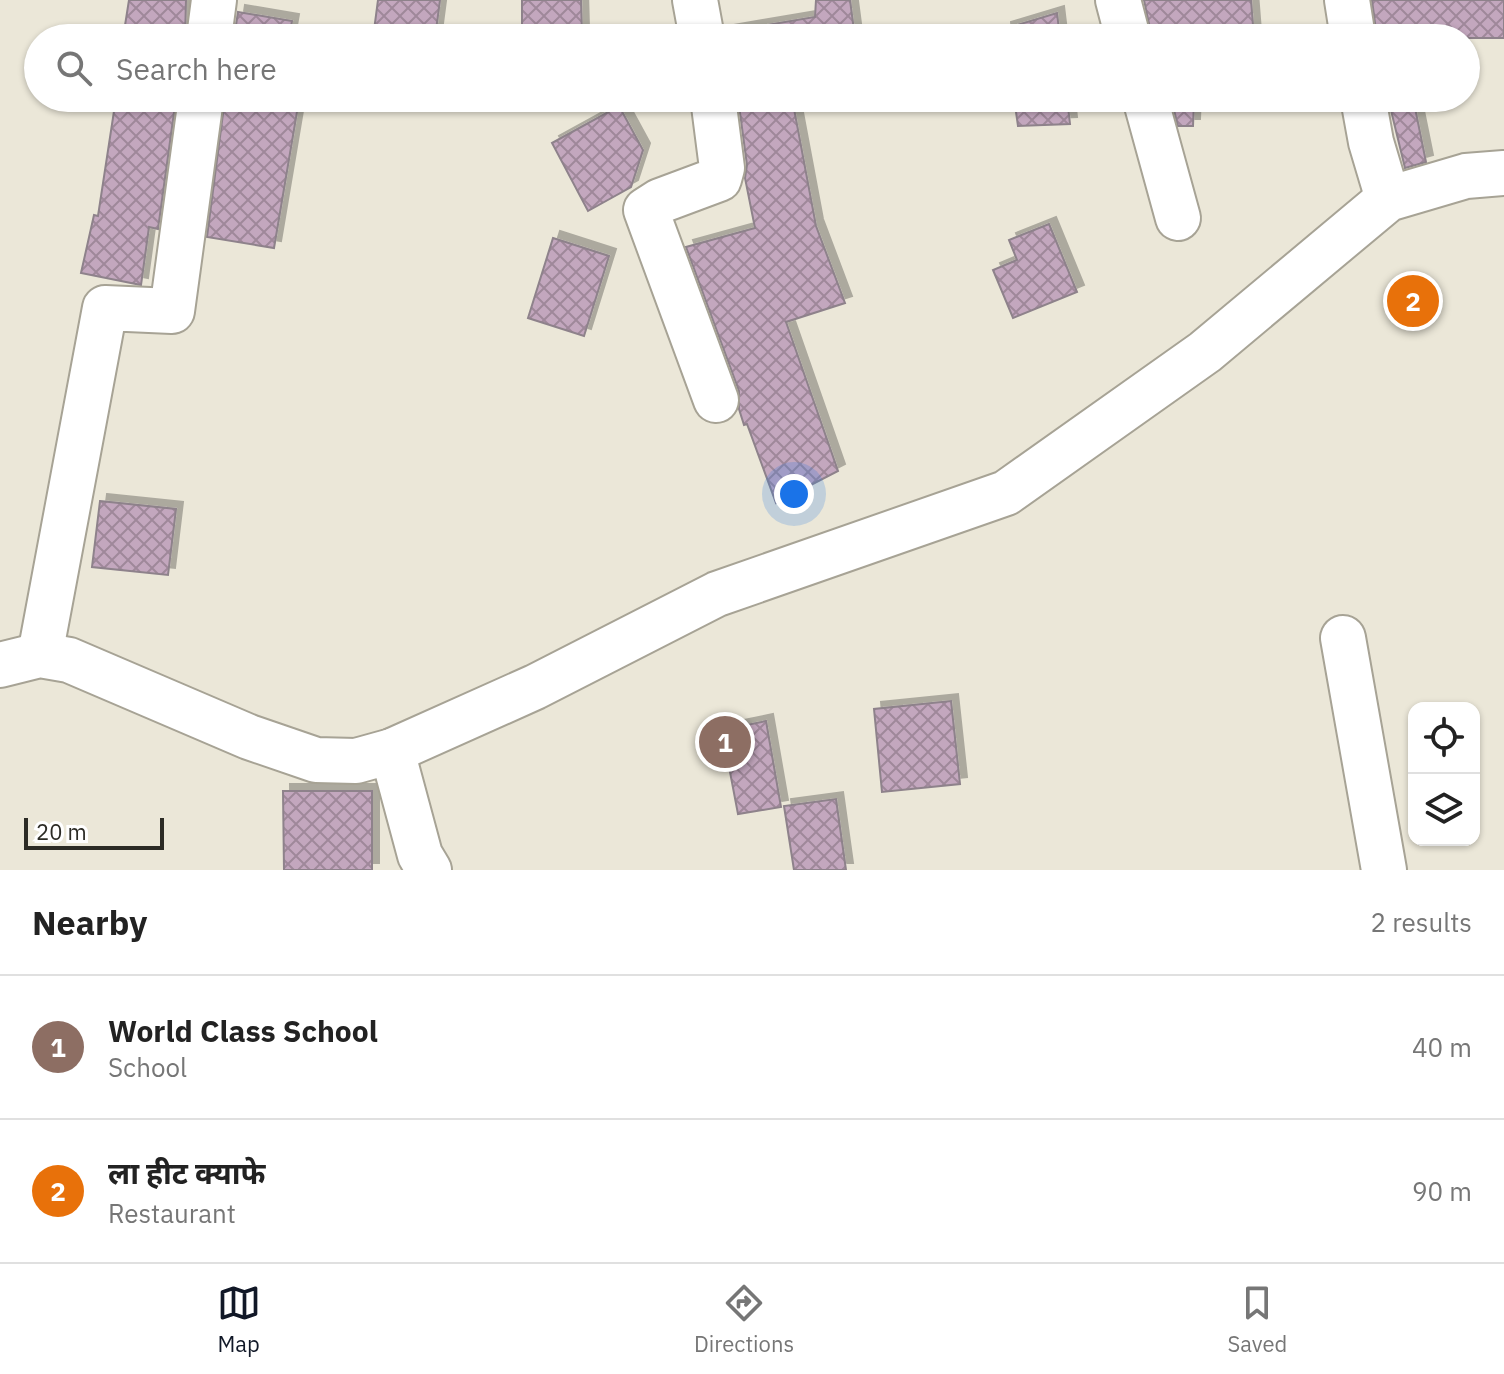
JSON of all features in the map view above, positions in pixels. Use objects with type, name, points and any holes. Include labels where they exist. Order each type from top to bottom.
[{"type":"street","points":[[211,24],[214,0]]},
{"type":"street","points":[[695,0],[699,24]]},
{"type":"street","points":[[1118,0],[1124,24]]},
{"type":"street","points":[[1347,0],[1351,24]]},
{"type":"street","points":[[199,112],[172,311],[105,308],[20,660],[69,660],[249,737],[316,760],[356,761],[392,751],[535,687],[717,594],[1006,493],[1205,352],[1388,199],[1466,176],[1504,173]]},
{"type":"street","points":[[715,112],[722,168],[719,179],[660,201],[646,210],[716,400]]},
{"type":"street","points":[[1149,112],[1178,218]]},
{"type":"street","points":[[1366,112],[1388,199]]},
{"type":"street","points":[[1343,638],[1384,870]]},
{"type":"street","points":[[392,751],[420,855],[429,870]]},
{"type":"building","points":[[129,0],[186,0],[185,24],[125,24]]},
{"type":"building","points":[[378,0],[440,0],[437,24],[375,24]]},
{"type":"building","points":[[522,0],[581,0],[582,24],[522,24]]},
{"type":"building","points":[[816,0],[850,0],[853,24],[773,24],[815,17]]},
{"type":"building","points":[[1144,0],[1251,0],[1253,24],[1149,24]]},
{"type":"building","points":[[1372,0],[1504,0],[1504,38],[1480,38],[1480,24],[1375,24]]},
{"type":"building","points":[[238,12],[292,21],[291,24],[236,24]]},
{"type":"building","points":[[1057,13],[1058,24],[1021,24]]},
{"type":"building","points":[[114,112],[174,112],[158,229],[149,227],[141,285],[81,273],[94,215],[98,216]]},
{"type":"building","points":[[223,112],[297,112],[274,248],[207,237]]},
{"type":"building","points":[[608,112],[622,112],[643,150],[631,187],[588,211],[552,143]]},
{"type":"building","points":[[740,112],[795,112],[816,226],[845,303],[786,322],[838,471],[776,503],[747,424],[744,425],[739,409],[739,391],[686,247],[755,228],[745,178],[747,165]]},
{"type":"building","points":[[1016,112],[1069,112],[1070,124],[1018,126]]},
{"type":"building","points":[[1174,112],[1194,112],[1193,126],[1178,126]]},
{"type":"building","points":[[1391,112],[1416,112],[1426,162],[1405,168]]},
{"type":"building","points":[[1049,224],[1077,292],[1013,318],[993,270],[1017,260],[1009,240]]},
{"type":"building","points":[[553,238],[609,256],[584,336],[528,318]]},
{"type":"building","points":[[100,501],[176,509],[168,575],[92,567]]},
{"type":"building","points":[[951,701],[960,784],[882,792],[874,709]]},
{"type":"building","points":[[766,721],[781,807],[738,814],[722,730]]},
{"type":"building","points":[[283,791],[372,791],[372,870],[284,870]]},
{"type":"building","points":[[836,799],[846,870],[794,870],[784,806]]},
{"type":"place","name":"ला हीट क्याफे","points":[[1413,301]]},
{"type":"place","name":"World Class School","points":[[725,742]]}]
